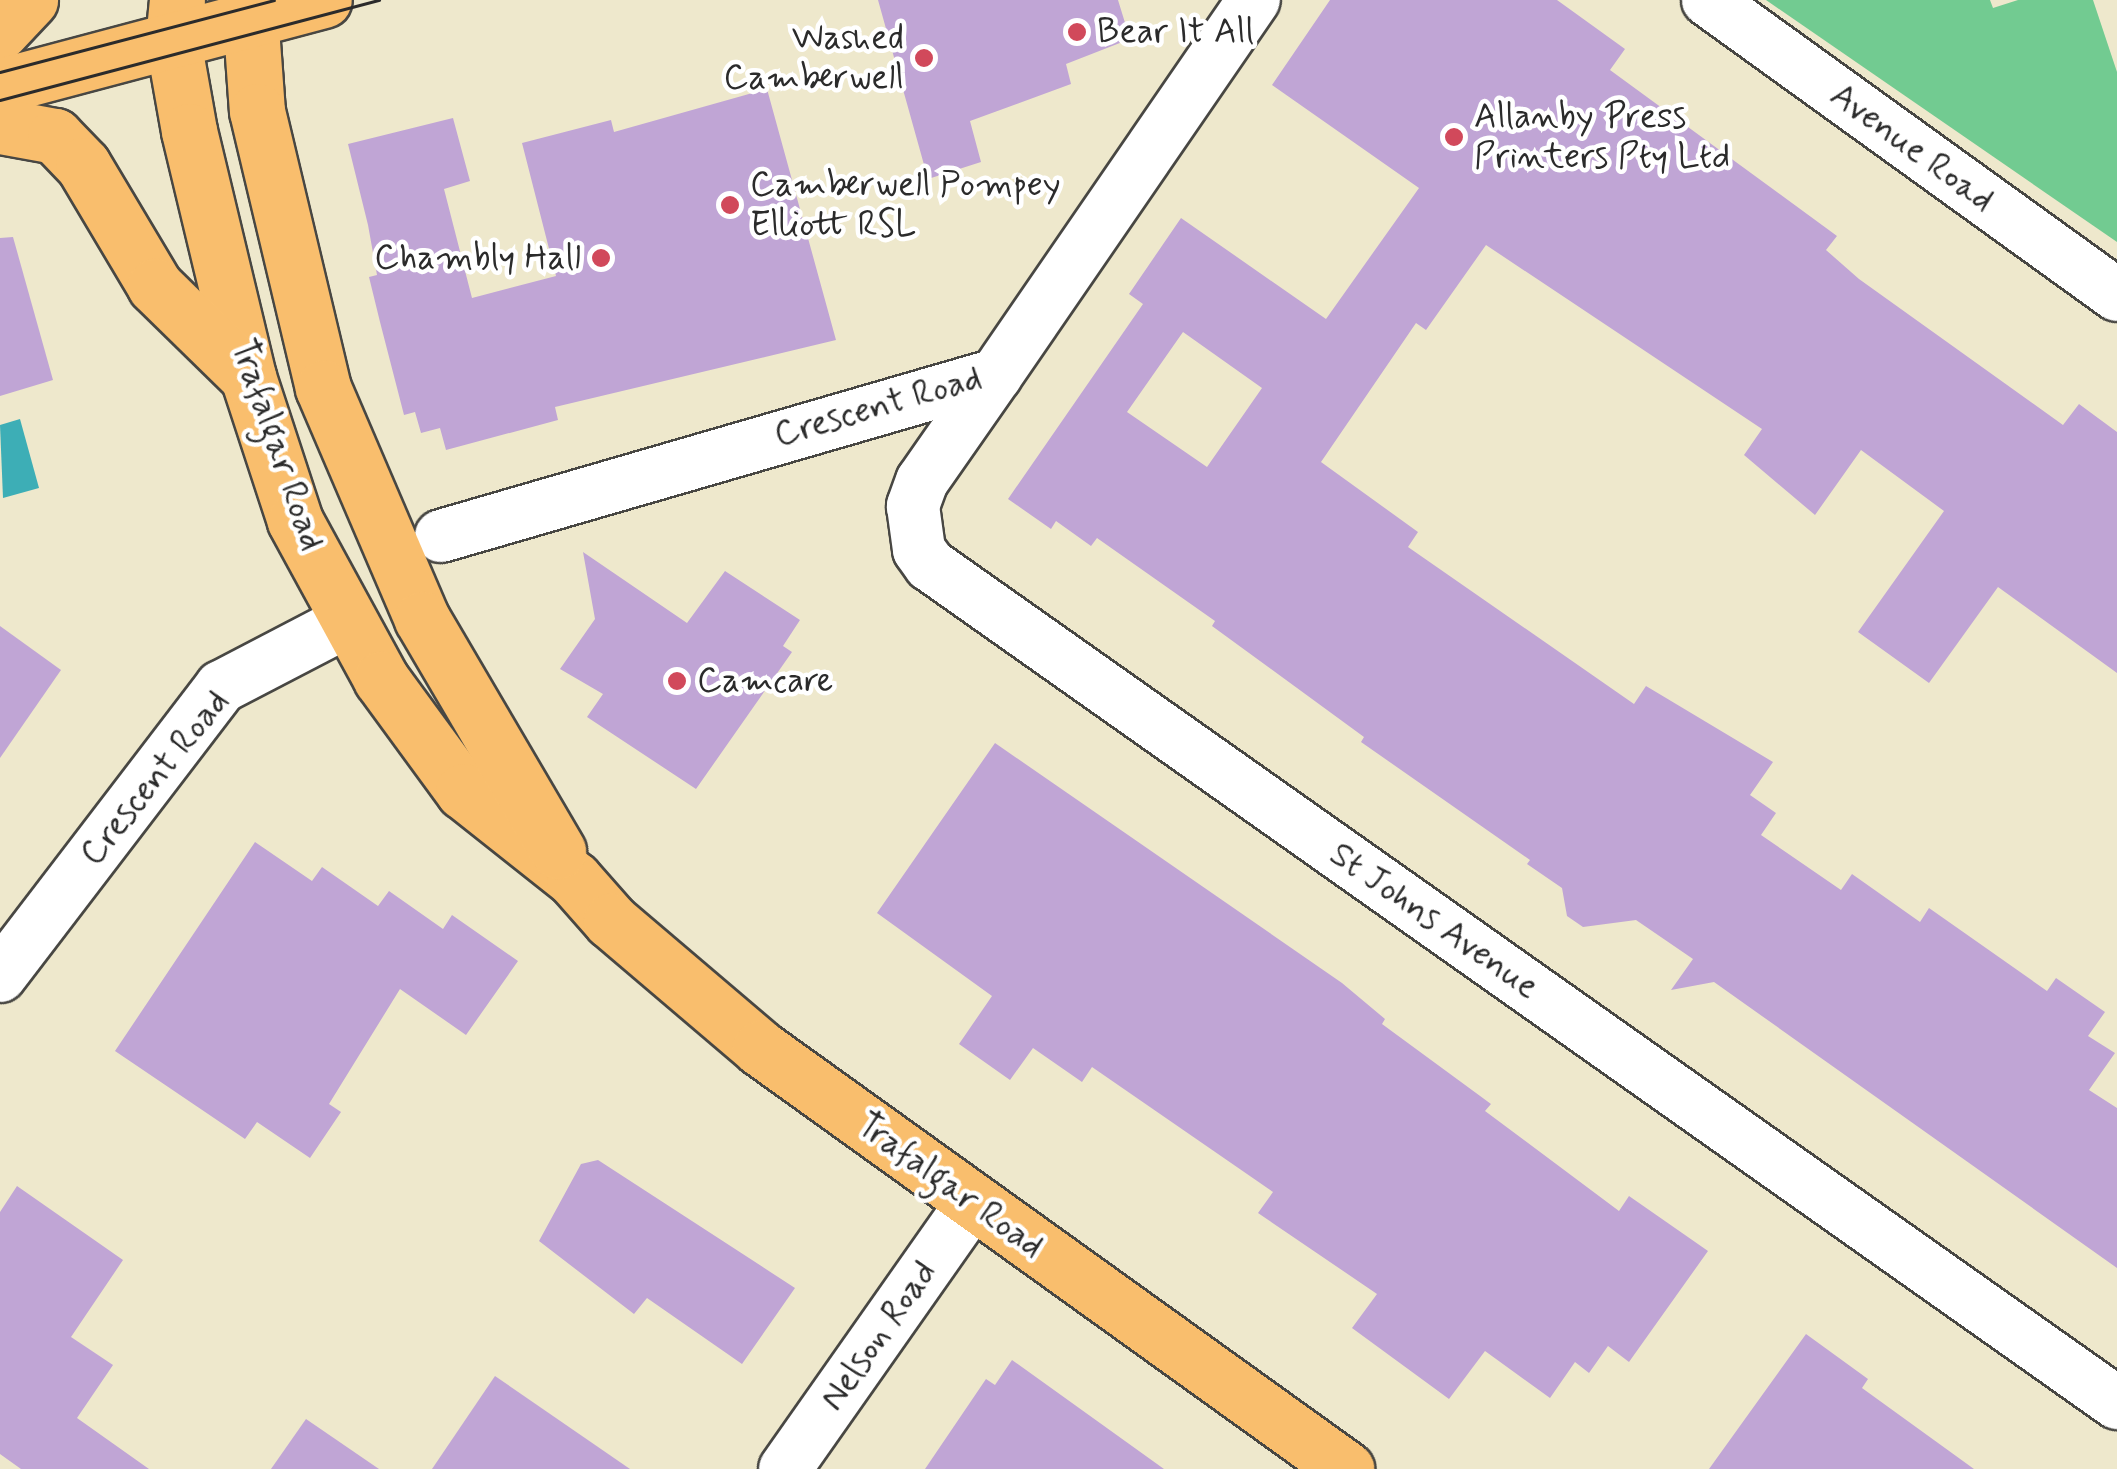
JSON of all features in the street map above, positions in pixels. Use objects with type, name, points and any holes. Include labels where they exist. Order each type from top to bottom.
[{"type":"main road","points":[[0,32],[30,0]]},
{"type":"main road","points":[[0,86],[175,20],[324,0]]},
{"type":"main road","name":"Trafalgar Road","points":[[250,10],[257,111],[323,388],[352,466],[422,619],[574,879]]},
{"type":"main road","name":"Trafalgar Road","points":[[175,20],[248,378],[295,521],[346,622],[462,791],[574,879],[611,921],[720,1016],[972,1203],[1346,1469]]},
{"type":"main road","points":[[0,126],[54,136],[83,165],[155,286],[248,378]]},
{"type":"street","name":"Crescent Road","points":[[441,536],[996,375],[1254,0]]},
{"type":"street","name":"Avenue Road","points":[[1708,0],[2117,295]]},
{"type":"street","name":"St Johns Avenue","points":[[996,375],[918,493],[914,528],[930,565],[2117,1402]]},
{"type":"street","name":"Crescent Road","points":[[0,976],[221,687],[346,622]]},
{"type":"street","name":"Nelson Road","points":[[785,1469],[972,1203]]},
{"type":"green space","points":[[1766,0],[1990,0],[1993,8],[2018,0],[2093,0],[2117,72],[2117,242]]},
{"type":"water","points":[[20,419],[39,488],[3,498],[0,425]]},
{"type":"building","points":[[878,0],[1118,0],[1130,39],[1066,64],[1071,84],[970,121],[981,162],[928,179]]},
{"type":"building","points":[[1330,0],[1557,0],[1625,49],[1610,70],[1837,236],[1826,250],[1859,279],[2063,425],[2079,404],[2117,432],[2117,673],[1998,587],[1929,683],[1858,632],[1944,511],[1861,450],[1815,515],[1744,455],[1762,429],[1486,245],[1426,330],[1416,323],[1321,462],[1418,532],[1408,547],[1634,704],[1646,686],[1773,762],[1750,795],[1776,813],[1761,835],[1841,890],[1852,874],[1920,922],[1929,908],[2047,991],[2056,978],[2105,1012],[2088,1036],[2115,1053],[2089,1090],[2117,1108],[2117,1268],[1714,982],[1671,990],[1693,959],[1636,920],[1583,927],[1567,916],[1562,888],[1527,864],[1530,860],[1361,742],[1364,737],[1212,626],[1215,621],[1097,538],[1091,546],[1056,521],[1051,529],[1008,499],[1143,304],[1129,294],[1181,218],[1326,319],[1419,188],[1272,85]],"holes":[[[1183,332],[1262,388],[1207,467],[1127,412]]]},
{"type":"building","points":[[767,89],[836,340],[555,407],[558,420],[446,450],[440,428],[421,433],[415,412],[404,415],[380,322],[369,277],[377,275],[348,144],[453,118],[470,181],[444,189],[472,298],[556,276],[522,143],[611,120],[614,132]]},
{"type":"building","points":[[13,237],[53,380],[0,396],[0,238]]},
{"type":"building","name":"Camcare","points":[[583,552],[687,623],[725,571],[800,620],[783,646],[792,652],[696,789],[587,717],[603,694],[560,669],[595,619]]},
{"type":"building","points":[[0,626],[61,670],[0,758]]},
{"type":"building","points":[[995,743],[1342,983],[1385,1019],[1382,1024],[1491,1104],[1485,1111],[1619,1211],[1629,1196],[1708,1251],[1629,1362],[1608,1346],[1589,1373],[1575,1362],[1550,1398],[1485,1351],[1449,1399],[1352,1328],[1377,1294],[1258,1213],[1273,1192],[1092,1067],[1082,1082],[1033,1048],[1010,1080],[959,1044],[992,996],[877,913]]},
{"type":"building","points":[[255,842],[312,881],[322,867],[378,906],[389,891],[443,929],[452,915],[518,961],[466,1035],[400,989],[329,1104],[341,1112],[310,1158],[257,1122],[245,1139],[115,1051]]},
{"type":"building","points":[[598,1160],[795,1288],[742,1364],[647,1298],[634,1314],[539,1241],[581,1164]]},
{"type":"building","points":[[17,1186],[123,1260],[71,1337],[113,1365],[77,1418],[149,1469],[21,1469],[0,1454],[0,1212]]},
{"type":"building","points":[[1806,1334],[1868,1379],[1862,1388],[1974,1469],[1709,1469]]},
{"type":"building","points":[[1012,1360],[1164,1469],[925,1469],[986,1379],[995,1385]]},
{"type":"building","points":[[495,1376],[630,1469],[432,1469]]},
{"type":"building","points":[[306,1419],[379,1469],[271,1469]]},
{"type":"tram line","points":[[0,72],[274,0]]},
{"type":"tram line","points":[[0,100],[379,0]]},
{"type":"place","name":"Bear It All","points":[[1077,32]]},
{"type":"place","name":"Washed Camberwell","points":[[924,58]]},
{"type":"place","name":"Allanby Press Printers Pty Ltd","points":[[1454,137]]},
{"type":"place","name":"Camberwell Pompey Elliott RSL","points":[[730,205]]},
{"type":"place","name":"Chambly Hall","points":[[601,258]]},
{"type":"place","name":"Camcare","points":[[677,681]]}]
